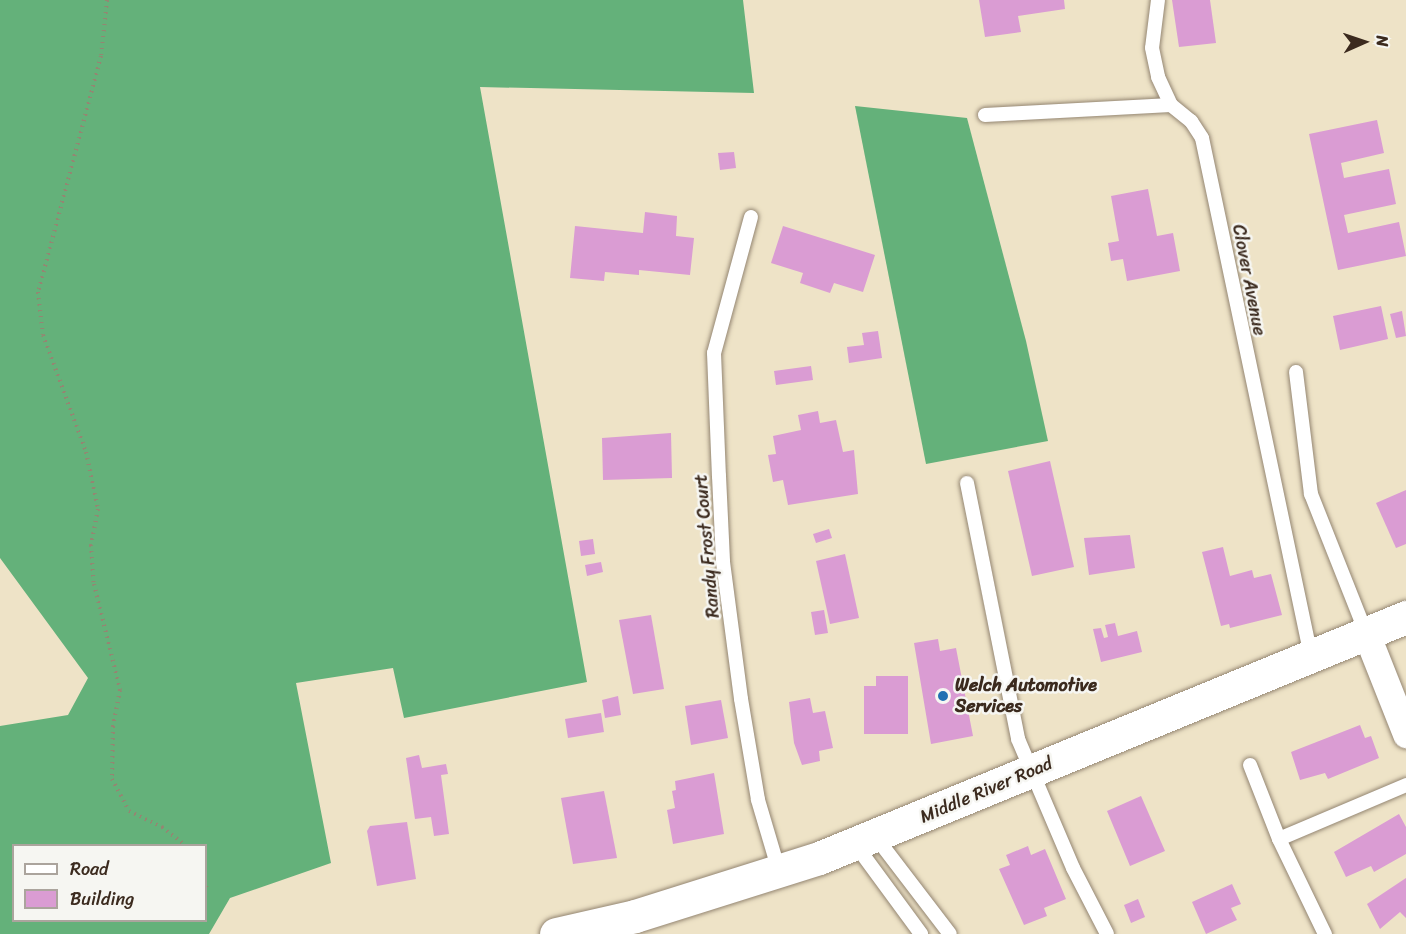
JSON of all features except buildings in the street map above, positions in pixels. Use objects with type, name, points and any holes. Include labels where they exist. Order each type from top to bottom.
[{"type":"street","name":"Middle River Road","points":[[556,934],[635,916],[780,873],[1406,616]]},
{"type":"street","points":[[1366,633],[1406,734]]},
{"type":"lane","points":[[985,115],[1171,105],[1158,77],[1152,48],[1158,0]]},
{"type":"lane","name":"Clover Avenue","points":[[1171,105],[1191,121],[1202,138],[1311,656]]},
{"type":"lane","name":"Randy Frost Court","points":[[751,217],[714,353],[719,476],[723,562],[741,699],[758,800],[780,873]]},
{"type":"lane","points":[[1296,372],[1311,494],[1366,633]]},
{"type":"lane","points":[[967,483],[1018,739],[1073,868],[1107,934]]},
{"type":"lane","points":[[1250,765],[1279,839],[1325,934]]},
{"type":"lane","points":[[1279,839],[1406,785]]},
{"type":"lane","points":[[865,840],[921,934]]},
{"type":"lane","points":[[865,840],[950,934]]},
{"type":"path","points":[[107,0],[101,56],[38,292],[43,335],[86,452],[98,509],[91,545],[94,584],[120,690],[113,726],[112,779],[129,811],[162,827],[183,844]]},
{"type":"green space","points":[[0,0],[743,0],[754,93],[480,87],[587,682],[404,718],[393,668],[296,683],[331,863],[230,898],[209,934],[0,934],[0,726],[68,715],[88,678],[0,558]]},
{"type":"green space","points":[[855,106],[967,118],[1026,341],[1048,441],[926,464]]},
{"type":"place","name":"Welch Automotive Services","points":[[943,696]]}]
